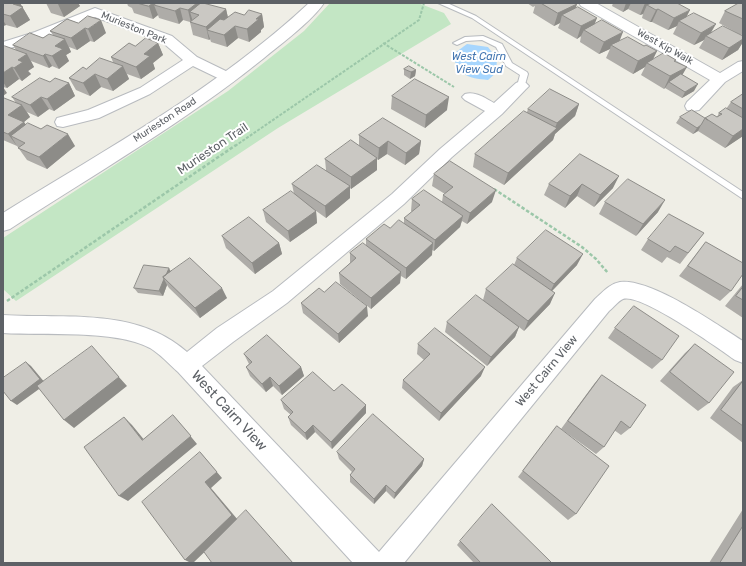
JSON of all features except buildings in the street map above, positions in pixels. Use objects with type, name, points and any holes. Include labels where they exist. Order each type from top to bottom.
[{"type":"street","name":"Murieston Road","points":[[3,223],[162,123],[229,78],[293,27],[317,3]]},
{"type":"street","name":"West Kip Walk","points":[[586,3],[720,78]]},
{"type":"street","name":"Murieston Park","points":[[3,46],[40,35],[96,8],[167,39],[192,60],[229,78]]},
{"type":"street","points":[[63,122],[94,121],[145,91],[192,60]]},
{"type":"street","points":[[693,106],[720,78],[743,64]]},
{"type":"street","name":"West Cairn View","points":[[186,365],[225,335],[280,297],[398,199],[446,153],[496,110],[521,86]]},
{"type":"street","points":[[470,97],[496,110]]},
{"type":"street","points":[[619,290],[635,290],[653,297],[743,353]]},
{"type":"street","name":"West Cairn View","points":[[387,563],[602,305],[619,290]]},
{"type":"street","name":"West Cairn View","points":[[3,324],[96,328],[136,332],[157,341],[186,365],[370,563]]},
{"type":"lane","points":[[441,3],[474,17],[743,196]]},
{"type":"lane","points":[[457,43],[465,39],[483,38],[499,46],[509,64],[524,74],[521,86]]},
{"type":"path","name":"Murieston Trail","points":[[3,304],[419,20],[424,3]]},
{"type":"path","points":[[383,44],[470,97]]},
{"type":"path","points":[[488,186],[521,205],[580,245],[604,267],[619,290]]},
{"type":"green space","points":[[330,3],[418,3],[444,13],[451,24],[278,128],[16,301],[3,289],[3,238],[228,91],[304,31]]},
{"type":"water","name":"West Cairn View Sud","points":[[467,44],[488,47],[497,59],[496,73],[488,80],[465,75],[461,72],[455,62],[452,55]]}]
